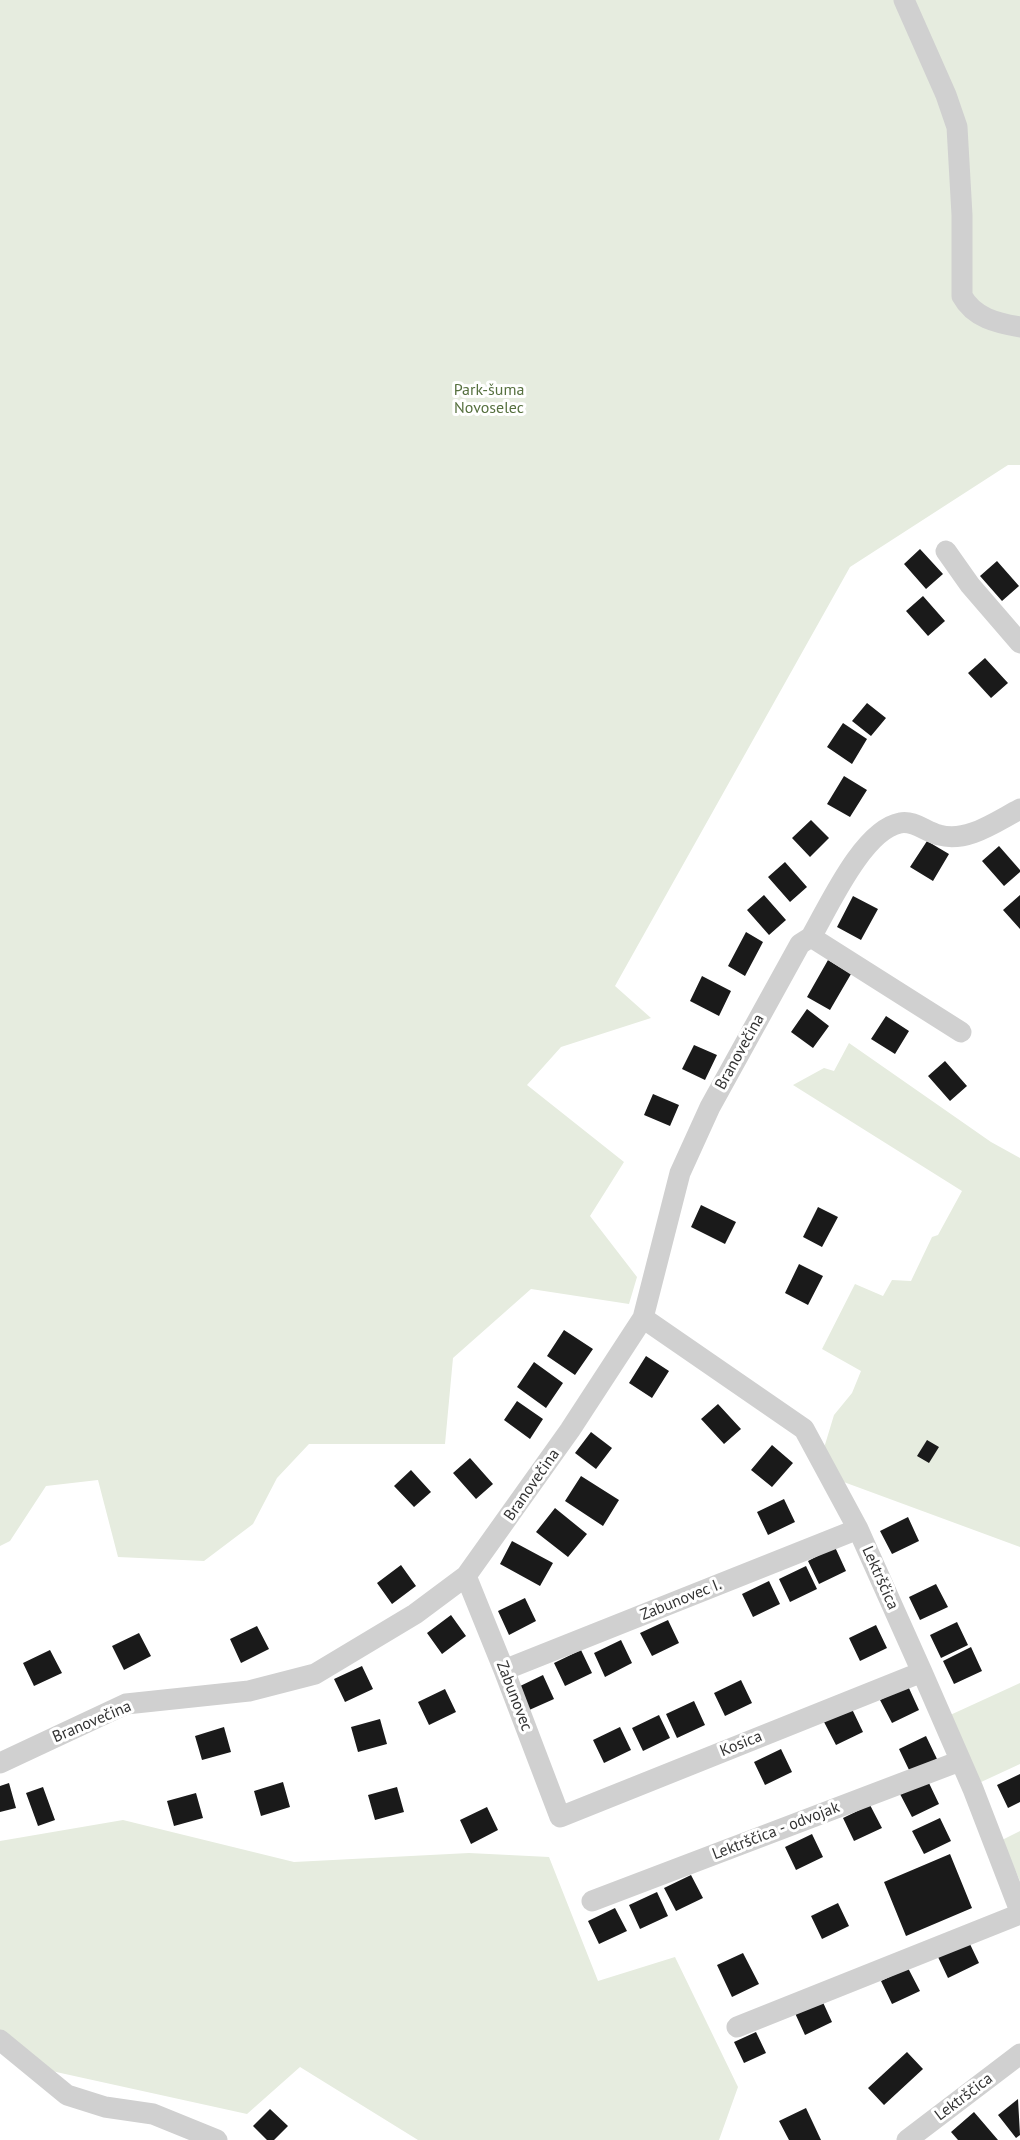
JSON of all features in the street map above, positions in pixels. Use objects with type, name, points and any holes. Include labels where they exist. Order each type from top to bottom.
[{"type":"street","points":[[904,0],[946,95],[957,127],[962,215],[962,296],[967,306],[977,314],[995,322],[1020,327]]},
{"type":"street","points":[[946,551],[969,585],[1020,643]]},
{"type":"street","name":"Branovečina","points":[[0,1762],[126,1704],[249,1691],[315,1674],[416,1614],[466,1576],[564,1440],[644,1318],[680,1173],[710,1107],[800,944],[812,937],[857,857],[874,837],[888,827],[902,822],[918,825],[938,835],[957,837],[975,832],[1020,809]]},
{"type":"street","points":[[812,937],[961,1032]]},
{"type":"street","name":"Lektrščica","points":[[644,1318],[804,1429],[858,1529],[922,1672],[1020,1912],[737,2026]]},
{"type":"street","name":"Zabunovec I.","points":[[504,1670],[858,1529]]},
{"type":"street","name":"Zabunovec","points":[[466,1576],[560,1817]]},
{"type":"street","name":"Kosica","points":[[560,1817],[922,1672]]},
{"type":"street","name":"Lektrščica - odvojak","points":[[592,1901],[960,1761]]},
{"type":"street","points":[[0,2040],[68,2095],[105,2107],[153,2114],[217,2140]]},
{"type":"street","name":"Lektrščica","points":[[907,2140],[1020,2054]]},
{"type":"green space","name":"Park-šuma Novoselec","points":[[0,0],[1020,0],[1020,465],[1008,465],[850,567],[615,986],[651,1018],[561,1047],[527,1085],[624,1162],[590,1216],[637,1277],[629,1304],[531,1289],[453,1358],[445,1444],[309,1444],[277,1478],[253,1524],[204,1561],[118,1557],[98,1480],[46,1486],[10,1541],[0,1546]]},
{"type":"green space","points":[[849,1043],[991,1142],[1020,1158],[1020,1547],[841,1481],[824,1448],[834,1415],[852,1393],[861,1371],[822,1349],[855,1284],[883,1296],[892,1280],[911,1281],[932,1237],[938,1235],[962,1191],[793,1085],[824,1068],[834,1071]]},
{"type":"green space","points":[[1020,1683],[1020,1764],[979,1783],[948,1716]]},
{"type":"green space","points":[[123,1820],[294,1862],[469,1853],[549,1857],[598,1981],[675,1957],[738,2087],[719,2140],[418,2140],[300,2067],[247,2114],[47,2070],[0,2037],[0,1841]]},
{"type":"green space","points":[[1020,1831],[1020,1881],[1002,1840]]},
{"type":"building","points":[[920,549],[943,574],[926,589],[904,564]]},
{"type":"building","points":[[997,561],[1019,586],[1002,601],[980,576]]},
{"type":"building","points":[[923,596],[945,621],[928,636],[906,611]]},
{"type":"building","points":[[985,658],[1008,683],[991,698],[968,673]]},
{"type":"building","points":[[867,703],[886,718],[871,736],[852,721]]},
{"type":"building","points":[[843,723],[867,739],[852,764],[827,747]]},
{"type":"building","points":[[844,776],[867,790],[850,817],[827,804]]},
{"type":"building","points":[[811,820],[829,838],[810,857],[792,838]]},
{"type":"building","points":[[927,841],[949,854],[933,881],[910,867]]},
{"type":"building","points":[[999,846],[1020,870],[1004,886],[982,861]]},
{"type":"building","points":[[785,862],[807,887],[790,902],[768,877]]},
{"type":"building","points":[[764,895],[786,920],[769,935],[747,910]]},
{"type":"building","points":[[1020,895],[1020,929],[1003,910]]},
{"type":"building","points":[[853,896],[878,909],[861,940],[837,927]]},
{"type":"building","points":[[746,932],[763,942],[745,976],[728,966]]},
{"type":"building","points":[[828,960],[851,974],[830,1010],[807,997]]},
{"type":"building","points":[[702,976],[731,991],[719,1016],[690,1001]]},
{"type":"building","points":[[807,1009],[829,1026],[813,1048],[791,1032]]},
{"type":"building","points":[[886,1016],[909,1031],[895,1054],[871,1039]]},
{"type":"building","points":[[694,1045],[717,1055],[705,1080],[682,1069]]},
{"type":"building","points":[[945,1061],[967,1086],[950,1101],[928,1076]]},
{"type":"building","points":[[653,1094],[679,1105],[670,1126],[644,1115]]},
{"type":"building","points":[[701,1205],[736,1222],[725,1244],[691,1227]]},
{"type":"building","points":[[818,1207],[838,1217],[822,1247],[803,1237]]},
{"type":"building","points":[[799,1264],[823,1276],[808,1305],[785,1293]]},
{"type":"building","points":[[564,1330],[593,1349],[575,1375],[547,1356]]},
{"type":"building","points":[[646,1356],[669,1371],[652,1398],[629,1383]]},
{"type":"building","points":[[534,1362],[563,1383],[546,1408],[517,1387]]},
{"type":"building","points":[[517,1401],[543,1419],[530,1439],[504,1420]]},
{"type":"building","points":[[718,1404],[741,1429],[724,1444],[701,1419]]},
{"type":"building","points":[[591,1432],[612,1448],[596,1469],[575,1453]]},
{"type":"building","points":[[927,1440],[939,1447],[929,1463],[917,1456]]},
{"type":"building","points":[[772,1445],[793,1463],[772,1487],[751,1470]]},
{"type":"building","points":[[470,1458],[493,1484],[476,1499],[453,1473]]},
{"type":"building","points":[[411,1470],[431,1492],[414,1507],[394,1486]]},
{"type":"building","points":[[581,1476],[619,1500],[603,1526],[565,1501]]},
{"type":"building","points":[[784,1499],[795,1522],[768,1535],[757,1512]]},
{"type":"building","points":[[555,1508],[587,1534],[568,1557],[536,1532]]},
{"type":"building","points":[[908,1517],[919,1541],[892,1554],[880,1531]]},
{"type":"building","points":[[512,1541],[553,1563],[540,1586],[500,1564]]},
{"type":"building","points":[[835,1547],[846,1571],[819,1584],[808,1561]]},
{"type":"building","points":[[401,1565],[416,1586],[392,1604],[377,1583]]},
{"type":"building","points":[[806,1566],[817,1589],[790,1602],[779,1579]]},
{"type":"building","points":[[769,1581],[780,1604],[753,1617],[742,1594]]},
{"type":"building","points":[[936,1584],[948,1607],[920,1620],[909,1597]]},
{"type":"building","points":[[525,1598],[536,1621],[509,1635],[498,1611]]},
{"type":"building","points":[[451,1615],[466,1636],[442,1654],[427,1633]]},
{"type":"building","points":[[668,1620],[679,1643],[652,1656],[640,1633]]},
{"type":"building","points":[[957,1622],[968,1645],[941,1658],[930,1635]]},
{"type":"building","points":[[876,1625],[887,1648],[860,1661],[849,1638]]},
{"type":"building","points":[[257,1626],[269,1649],[241,1663],[230,1639]]},
{"type":"building","points":[[139,1633],[151,1656],[124,1670],[112,1646]]},
{"type":"building","points":[[621,1640],[632,1663],[605,1677],[594,1653]]},
{"type":"building","points":[[971,1647],[982,1671],[954,1684],[943,1661]]},
{"type":"building","points":[[50,1650],[62,1673],[34,1686],[23,1663]]},
{"type":"building","points":[[581,1650],[592,1673],[565,1686],[554,1663]]},
{"type":"building","points":[[362,1666],[373,1689],[345,1702],[334,1679]]},
{"type":"building","points":[[543,1675],[554,1699],[527,1711],[516,1688]]},
{"type":"building","points":[[741,1680],[752,1703],[725,1716],[714,1693]]},
{"type":"building","points":[[908,1686],[919,1710],[892,1723],[880,1700]]},
{"type":"building","points":[[445,1689],[456,1712],[429,1725],[418,1702]]},
{"type":"building","points":[[694,1701],[705,1725],[677,1738],[666,1714]]},
{"type":"building","points":[[852,1709],[863,1732],[836,1745],[824,1722]]},
{"type":"building","points":[[659,1715],[670,1738],[643,1751],[632,1728]]},
{"type":"building","points":[[380,1719],[387,1744],[358,1752],[351,1727]]},
{"type":"building","points":[[224,1727],[231,1752],[202,1760],[195,1736]]},
{"type":"building","points":[[620,1727],[631,1750],[604,1763],[593,1740]]},
{"type":"building","points":[[926,1736],[937,1759],[910,1772],[899,1749]]},
{"type":"building","points":[[781,1749],[792,1772],[765,1785],[754,1762]]},
{"type":"building","points":[[1020,1774],[1020,1802],[1008,1808],[997,1785]]},
{"type":"building","points":[[928,1781],[939,1804],[912,1817],[900,1794]]},
{"type":"building","points":[[283,1782],[290,1807],[261,1816],[254,1791]]},
{"type":"building","points":[[9,1783],[16,1808],[0,1812],[0,1786]]},
{"type":"building","points":[[43,1787],[55,1820],[38,1826],[26,1793]]},
{"type":"building","points":[[397,1787],[404,1812],[375,1820],[368,1795]]},
{"type":"building","points":[[196,1793],[203,1818],[174,1826],[167,1801]]},
{"type":"building","points":[[870,1805],[882,1828],[854,1841],[843,1818]]},
{"type":"building","points":[[487,1807],[498,1830],[471,1844],[460,1820]]},
{"type":"building","points":[[940,1818],[951,1841],[924,1854],[912,1831]]},
{"type":"building","points":[[812,1834],[823,1857],[796,1870],[785,1847]]},
{"type":"building","points":[[950,1854],[972,1908],[906,1936],[884,1882]]},
{"type":"building","points":[[691,1875],[703,1898],[676,1911],[664,1888]]},
{"type":"building","points":[[657,1892],[668,1916],[640,1929],[629,1905]]},
{"type":"building","points":[[838,1903],[849,1926],[822,1939],[811,1916]]},
{"type":"building","points":[[615,1908],[627,1931],[599,1944],[588,1921]]},
{"type":"building","points":[[969,1942],[979,1963],[948,1978],[938,1957]]},
{"type":"building","points":[[743,1953],[759,1984],[732,1997],[717,1965]]},
{"type":"building","points":[[908,1968],[920,1991],[892,2004],[881,1981]]},
{"type":"building","points":[[821,1998],[832,2022],[805,2035],[794,2011]]},
{"type":"building","points":[[756,2032],[766,2053],[744,2063],[734,2042]]},
{"type":"building","points":[[907,2052],[923,2069],[884,2105],[868,2088]]},
{"type":"building","points":[[1018,2099],[1020,2135],[1016,2138],[998,2115]]},
{"type":"building","points":[[806,2108],[821,2140],[789,2140],[779,2121]]},
{"type":"building","points":[[270,2109],[288,2126],[274,2140],[267,2140],[253,2126]]},
{"type":"building","points":[[974,2112],[998,2140],[958,2140],[951,2132]]}]
